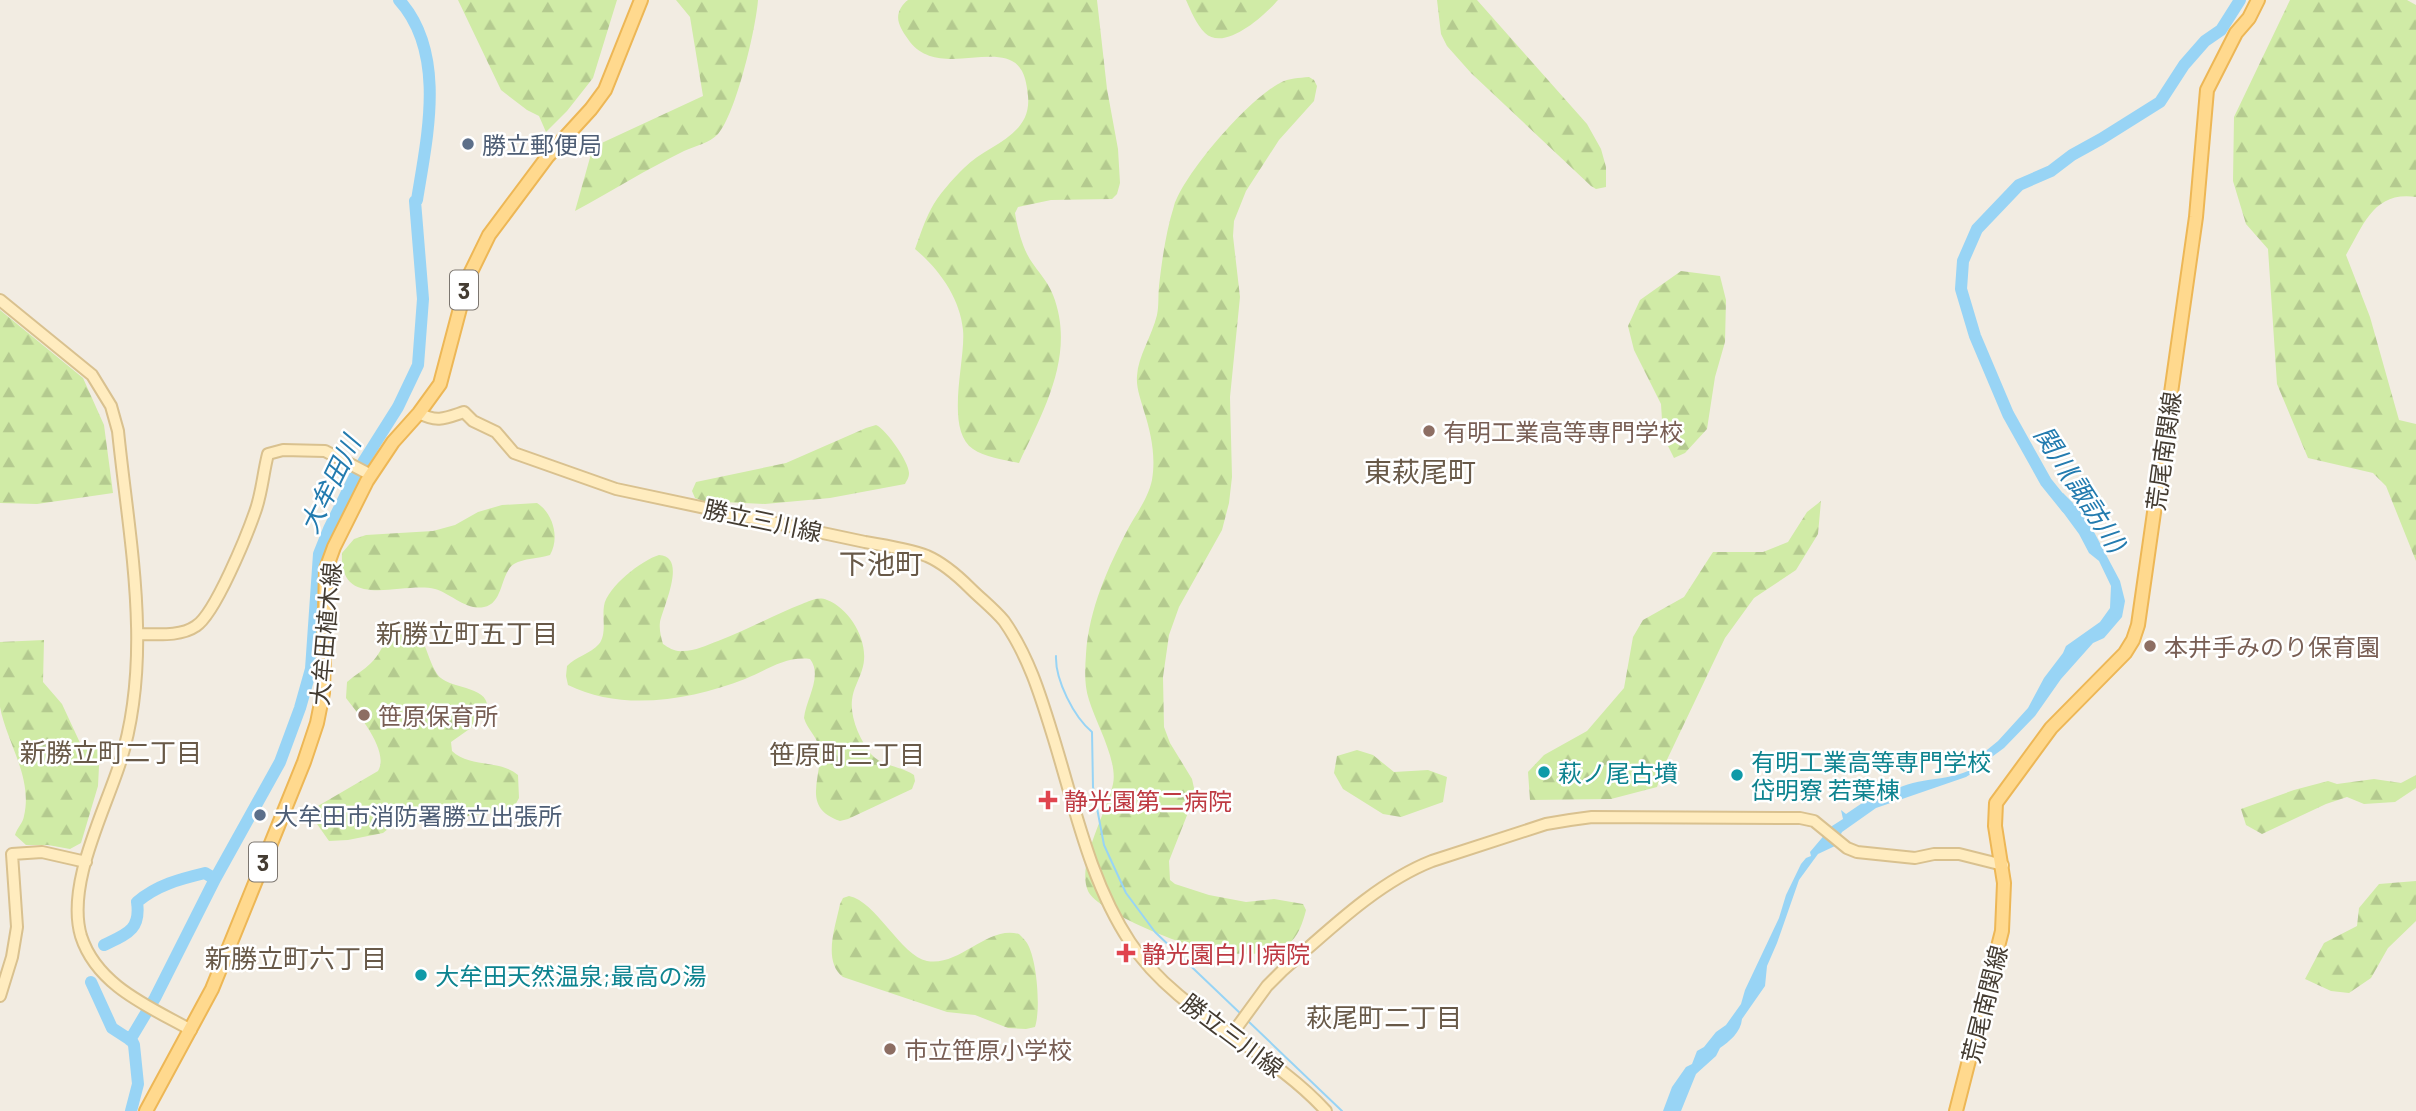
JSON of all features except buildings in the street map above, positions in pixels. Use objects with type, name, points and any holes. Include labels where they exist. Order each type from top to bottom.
[{"type":"main road","name":"大牟田植木線","points":[[146,1111],[212,989],[317,723],[323,693],[327,569],[364,472],[419,413],[440,384],[468,278],[489,235],[548,156],[591,109],[605,89],[640,0]]},
{"type":"main road","name":"荒尾南関線","points":[[1956,1111],[1998,951],[2004,901],[2003,865],[1995,826],[1996,803],[2051,728],[2125,653],[2138,625],[2194,231],[2207,90],[2236,33],[2249,18],[2258,0]]},
{"type":"street","points":[[0,300],[92,375],[111,406],[118,431],[138,634],[137,673],[129,731],[79,884],[77,917],[86,949],[107,978],[156,1011],[191,1030]]},
{"type":"street","name":"勝立三川線","points":[[419,413],[431,419],[438,419],[464,412],[473,421],[496,432],[514,453],[616,489],[884,544],[921,554],[940,563],[1004,621],[1031,671],[1084,840],[1103,890],[1129,941],[1144,963],[1166,985],[1289,1077],[1326,1111]]},
{"type":"street","points":[[138,634],[185,631],[207,617],[255,512],[268,454],[283,450],[325,451],[364,472]]},
{"type":"street","points":[[1232,1034],[1268,986],[1307,949],[1388,883],[1432,861],[1546,824],[1592,817],[1800,818],[1814,821],[1847,848],[1857,852],[1903,858],[1959,854],[2003,865]]},
{"type":"street","points":[[0,996],[16,943],[12,855],[42,852],[86,862]]},
{"type":"green space","points":[[458,0],[617,0],[593,78],[546,132],[539,116],[501,90]]},
{"type":"green space","points":[[676,0],[758,0],[744,70],[725,124],[711,140],[670,158],[575,211],[593,147],[703,96],[690,17]]},
{"type":"green space","points":[[908,0],[1097,0],[1107,89],[1118,149],[1120,183],[1117,194],[1112,199],[1051,200],[1018,207],[1015,213],[1027,254],[1053,295],[1061,339],[1059,360],[1047,402],[1019,463],[983,454],[973,449],[964,439],[958,410],[963,343],[961,318],[947,285],[915,249],[934,204],[946,187],[964,168],[1006,138],[1023,121],[1028,96],[1025,80],[1022,71],[1013,62],[1001,57],[954,59],[937,58],[923,53],[910,42],[899,23],[900,10]]},
{"type":"green space","points":[[1186,0],[1278,0],[1244,29],[1223,38],[1213,38],[1196,22]]},
{"type":"green space","points":[[1437,0],[1477,0],[1587,124],[1601,149],[1606,167],[1606,187],[1596,189],[1591,186],[1471,73],[1447,46],[1441,34]]},
{"type":"green space","points":[[2290,0],[2407,0],[2416,5],[2416,197],[2402,196],[2380,205],[2365,221],[2346,255],[2370,317],[2399,420],[2416,424],[2416,561],[2386,486],[2373,473],[2308,458],[2277,384],[2268,249],[2246,224],[2233,181],[2234,117]]},
{"type":"green space","points":[[1309,77],[1317,86],[1314,101],[1279,140],[1246,191],[1234,221],[1233,236],[1240,297],[1230,397],[1232,477],[1229,503],[1222,530],[1179,607],[1169,635],[1163,677],[1164,727],[1170,743],[1192,779],[1194,788],[1193,800],[1169,861],[1170,880],[1209,895],[1246,902],[1274,899],[1303,904],[1306,910],[1302,925],[1287,945],[1270,952],[1231,953],[1200,948],[1145,928],[1108,909],[1088,891],[1085,880],[1089,852],[1110,795],[1114,775],[1109,753],[1087,694],[1086,654],[1091,621],[1107,573],[1152,480],[1152,445],[1137,376],[1157,315],[1163,256],[1174,206],[1204,156],[1252,104],[1283,81]]},
{"type":"green space","points":[[1681,271],[1720,276],[1726,300],[1725,342],[1715,377],[1707,429],[1685,453],[1674,458],[1663,436],[1661,404],[1634,350],[1628,326],[1640,300]]},
{"type":"green space","points":[[0,310],[83,378],[104,425],[113,493],[37,504],[0,503]]},
{"type":"green space","points":[[876,425],[891,439],[905,461],[909,473],[905,484],[830,498],[765,504],[703,501],[695,498],[692,491],[696,482],[786,463]]},
{"type":"green space","points":[[1821,501],[1818,534],[1796,570],[1754,598],[1725,638],[1664,766],[1657,787],[1611,799],[1530,800],[1528,772],[1544,755],[1587,731],[1624,688],[1633,637],[1643,620],[1684,597],[1713,552],[1763,552],[1788,542],[1807,512]]},
{"type":"green space","points":[[537,503],[543,507],[553,526],[554,541],[550,555],[514,564],[506,574],[495,600],[484,607],[465,604],[435,589],[361,588],[351,582],[344,571],[342,553],[354,539],[366,535],[433,531],[455,525],[478,512],[502,505]]},
{"type":"green space","points":[[659,555],[672,564],[673,573],[660,622],[660,633],[663,644],[675,650],[687,651],[705,646],[814,599],[827,600],[844,611],[857,629],[864,649],[862,670],[852,700],[860,736],[875,758],[914,775],[912,789],[840,821],[820,808],[816,790],[819,748],[804,718],[815,673],[810,659],[785,662],[702,693],[656,700],[611,698],[568,685],[567,666],[601,640],[604,630],[604,606],[611,591],[635,568]]},
{"type":"green space","points":[[408,631],[418,633],[434,669],[443,680],[479,693],[485,699],[485,718],[451,742],[452,751],[467,760],[502,767],[518,775],[519,798],[514,807],[500,811],[388,829],[383,833],[348,840],[329,841],[310,814],[318,806],[378,771],[381,763],[380,753],[371,733],[346,698],[347,682],[371,663],[388,639]]},
{"type":"green space","points":[[44,640],[43,682],[62,704],[81,745],[100,747],[98,786],[81,843],[70,849],[26,845],[15,835],[24,816],[25,788],[0,707],[0,642]]},
{"type":"green space","points":[[1357,750],[1373,755],[1394,772],[1428,770],[1447,777],[1443,802],[1401,817],[1383,814],[1343,789],[1334,773],[1337,756]]},
{"type":"green space","points":[[2416,775],[2416,788],[2395,802],[2364,804],[2347,797],[2262,834],[2246,825],[2241,809],[2328,781],[2337,784],[2374,779],[2401,783]]},
{"type":"green space","points":[[2416,881],[2416,921],[2388,948],[2371,978],[2349,993],[2331,991],[2305,979],[2324,943],[2357,926],[2359,908],[2379,884]]},
{"type":"green space","points":[[849,896],[869,908],[908,949],[927,961],[951,958],[996,935],[1019,934],[1027,943],[1036,972],[1038,1009],[1035,1027],[1008,1028],[975,1015],[947,1012],[843,977],[833,962],[832,942],[840,904],[843,898]]},
{"type":"water","points":[[2063,493],[2085,515],[2120,581],[2125,601],[2122,617],[2104,638],[2093,643],[2061,679],[2035,716],[2004,748],[1989,759],[1987,764],[1966,777],[1876,808],[1842,832],[1835,846],[1818,854],[1799,880],[1767,966],[1765,986],[1742,1019],[1734,1036],[1696,1074],[1681,1111],[1663,1111],[1672,1087],[1686,1067],[1692,1064],[1697,1051],[1726,1025],[1741,1004],[1801,864],[1811,856],[1810,852],[1832,826],[1843,819],[1841,810],[1846,814],[1877,793],[1885,798],[1903,786],[1968,771],[1971,763],[1998,741],[2028,708],[2066,646],[2100,622],[2110,608],[2111,586],[2099,561],[2089,553],[2079,534],[2054,500]]},
{"type":"waterway","name":"大牟田川","points":[[104,945],[131,930],[137,919],[137,902],[153,891],[178,880],[205,873],[215,879],[280,762],[311,669],[319,554],[357,472],[398,407],[418,365],[423,299],[415,201],[425,150],[430,96],[423,45],[414,21],[399,0]]},
{"type":"waterway","name":"関川(諏訪川)","points":[[2067,508],[2046,482],[2008,414],[1975,336],[1961,289],[1963,261],[1977,229],[2019,185],[2051,171],[2072,155],[2160,102],[2184,65],[2205,41],[2221,30],[2240,0]]},
{"type":"waterway","points":[[1056,656],[1062,687],[1079,717],[1092,732],[1093,787],[1104,845],[1126,893],[1155,932],[1242,1015]]},
{"type":"waterway","points":[[130,1040],[155,998],[215,879]]},
{"type":"waterway","name":"大牟田川","points":[[91,982],[112,1028],[134,1045],[138,1084],[131,1111]]},
{"type":"waterway","points":[[1248,1021],[1342,1111]]},
{"type":"place","name":"勝立郵便局","points":[[468,144]]},
{"type":"place","name":"有明工業高等専門学校","points":[[1429,431]]},
{"type":"place","name":"本井手みのり保育園","points":[[2150,646]]},
{"type":"place","name":"笹原保育所","points":[[364,715]]},
{"type":"place","name":"萩ノ尾古墳","points":[[1544,772]]},
{"type":"place","name":"有明工業高等専門学校 岱明寮 若葉棟","points":[[1737,775]]},
{"type":"place","name":"静光園第二病院","points":[[1048,800]]},
{"type":"place","name":"大牟田市消防署勝立出張所","points":[[260,815]]},
{"type":"place","name":"静光園白川病院","points":[[1126,953]]},
{"type":"place","name":"大牟田天然温泉;最高の湯","points":[[421,975]]},
{"type":"place","name":"市立笹原小学校","points":[[890,1049]]},
{"type":"district","name":"東萩尾町","points":[[1420,471]]},
{"type":"district","name":"下池町","points":[[881,563]]},
{"type":"district","name":"新勝立町五丁目","points":[[467,632]]},
{"type":"district","name":"新勝立町二丁目","points":[[111,751]]},
{"type":"district","name":"笹原町三丁目","points":[[847,753]]},
{"type":"district","name":"新勝立町六丁目","points":[[296,957]]},
{"type":"district","name":"萩尾町二丁目","points":[[1384,1016]]}]
